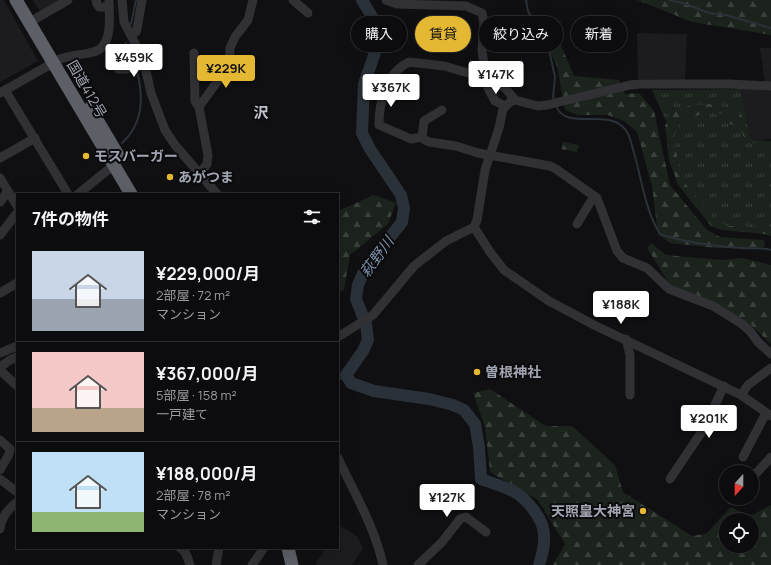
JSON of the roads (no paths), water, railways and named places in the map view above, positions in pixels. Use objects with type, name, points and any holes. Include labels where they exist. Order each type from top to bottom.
[{"type":"highway","name":"国道412号","points":[[16,0],[113,145],[139,193]]},
{"type":"highway","name":"国道412号","points":[[25,0],[130,193]]},
{"type":"highway","points":[[288,549],[292,565]]},
{"type":"street","points":[[35,19],[68,0]]},
{"type":"street","points":[[67,193],[35,138],[3,92],[67,56],[94,52],[101,48],[108,36],[109,3],[99,7],[96,0]]},
{"type":"street","points":[[122,0],[124,22],[144,62],[151,93],[165,130],[175,145],[216,193]]},
{"type":"street","points":[[131,35],[136,32],[137,29],[142,0]]},
{"type":"street","points":[[199,107],[229,65],[230,48],[235,37],[248,20],[253,0]]},
{"type":"street","points":[[293,0],[308,13]]},
{"type":"street","points":[[386,0],[397,4],[466,6],[482,13],[484,23],[482,51],[486,78],[490,92],[495,101],[505,106]]},
{"type":"street","points":[[194,53],[192,84],[195,101],[199,107],[208,143],[207,164],[200,173]]},
{"type":"street","points":[[118,70],[128,69],[144,62]]},
{"type":"street","points":[[771,86],[729,84],[640,84],[630,85],[555,104],[538,106],[515,100],[507,90],[496,81],[444,66],[413,62],[406,63],[389,79],[380,108],[379,125],[411,138],[422,137],[428,142],[456,146],[478,152],[550,166],[556,169],[597,198],[619,255],[647,268],[669,289],[713,306],[742,324],[771,354]]},
{"type":"street","points":[[339,336],[377,311],[414,266],[446,241],[474,227],[477,220],[485,170],[499,128],[501,113],[505,106],[515,100]]},
{"type":"street","points":[[422,137],[424,121],[442,110]]},
{"type":"street","points":[[0,158],[35,138]]},
{"type":"street","points":[[79,193],[114,165]]},
{"type":"street","points":[[0,178],[16,204]]},
{"type":"street","points":[[0,202],[8,191]]},
{"type":"street","points":[[577,224],[594,196]]},
{"type":"street","points":[[0,235],[16,214]]},
{"type":"street","points":[[474,227],[504,270],[548,301],[596,326],[724,386],[741,395],[768,415],[743,456]]},
{"type":"street","points":[[0,293],[16,284]]},
{"type":"street","points":[[626,339],[630,355],[630,396]]},
{"type":"street","points":[[0,353],[16,346]]},
{"type":"street","points":[[13,385],[0,368],[16,357]]},
{"type":"street","points":[[741,395],[748,385],[771,368]]},
{"type":"street","points":[[670,479],[703,430],[724,386]]},
{"type":"street","points":[[0,440],[10,449],[10,454],[1,466],[0,470]]},
{"type":"street","points":[[759,470],[771,457]]},
{"type":"street","points":[[339,460],[374,532],[383,565]]},
{"type":"street","points":[[0,479],[16,491]]},
{"type":"street","points":[[0,529],[3,517],[16,503]]},
{"type":"street","points":[[418,565],[442,542],[460,519],[466,518],[486,532]]},
{"type":"street","points":[[182,549],[188,558],[190,565]]},
{"type":"street","points":[[216,565],[219,549]]},
{"type":"street","points":[[252,565],[263,549]]},
{"type":"waterway","points":[[131,24],[136,0]]},
{"type":"waterway","name":"萩野川","points":[[362,0],[377,25],[379,36],[378,44],[364,84],[362,133],[370,149],[401,195],[404,208],[402,222],[365,269],[358,285],[356,299],[366,324],[368,340],[363,351],[346,375],[351,383],[374,391],[429,399],[453,405],[464,410],[475,424],[479,447],[481,479],[509,489],[518,494],[529,504],[541,522],[544,543],[539,565]]},
{"type":"waterway","points":[[526,0],[528,11],[549,50],[555,77],[554,100]]},
{"type":"waterway","points":[[669,0],[683,3],[709,13],[726,15],[771,28]]},
{"type":"waterway","points":[[126,43],[125,45],[134,62]]},
{"type":"waterway","points":[[122,143],[135,127],[140,108],[141,98],[139,78],[136,68]]},
{"type":"waterway","points":[[556,106],[561,113],[568,117],[576,119],[605,120],[614,122],[625,129],[629,135],[647,205],[660,234],[700,244],[771,250]]},
{"type":"waterway","points":[[339,379],[346,375]]},
{"type":"place","name":"モスバーガー","points":[[86,156]]},
{"type":"place","name":"あがつま","points":[[170,177]]},
{"type":"place","name":"曽根神社","points":[[477,372]]},
{"type":"place","name":"天照皇大神宮","points":[[643,511]]},
{"type":"district","name":"沢","points":[[261,113]]}]
